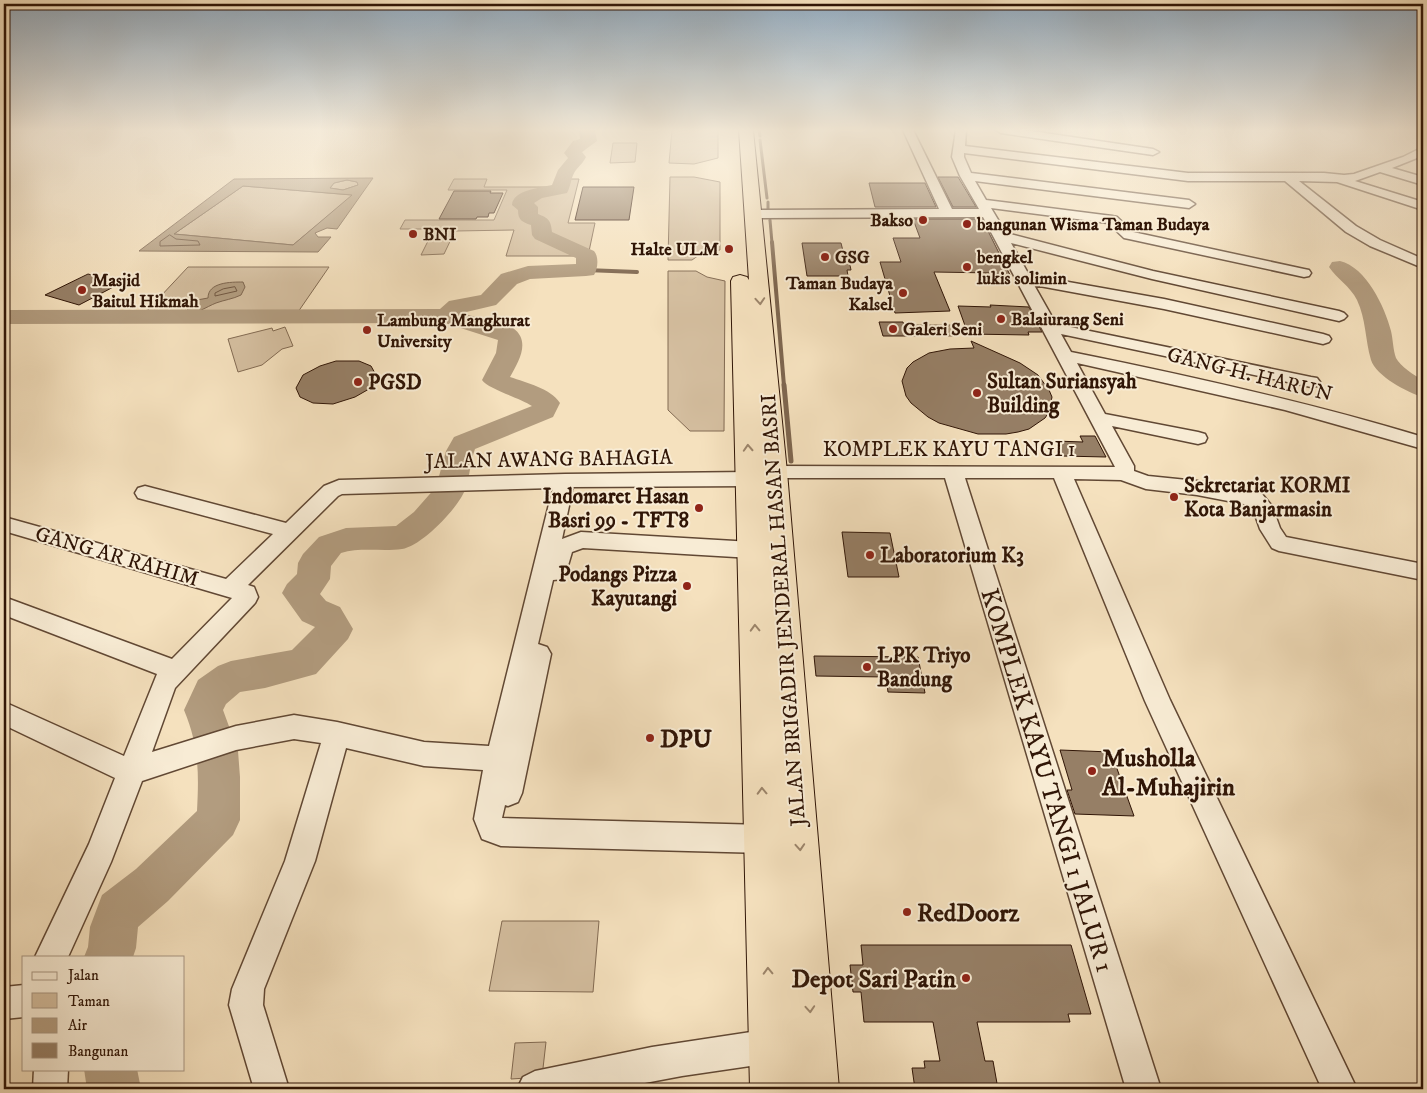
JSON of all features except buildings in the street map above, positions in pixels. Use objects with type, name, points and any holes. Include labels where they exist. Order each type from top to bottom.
[{"type":"highway","name":"JALAN BRIGADIR JENDERAL HASAN BASRI","points":[[736,181],[762,476],[780,582],[789,683],[816,1089]]},
{"type":"highway","name":"JALAN BRIGADIR JENDERAL HASAN BASRI","points":[[750,181],[762,476],[752,550],[773,1089]]},
{"type":"highway","points":[[757,680],[789,683]]},
{"type":"street","points":[[932,181],[947,213]]},
{"type":"street","points":[[969,181],[1001,236],[1099,418],[1124,466],[1123,474]]},
{"type":"street","points":[[1006,181],[1189,204]]},
{"type":"street","points":[[1294,181],[1351,229],[1375,243],[1423,264]]},
{"type":"street","points":[[1344,181],[1423,206]]},
{"type":"street","points":[[753,214],[947,213],[984,208],[1112,220],[1128,235],[1304,273]]},
{"type":"street","points":[[1001,236],[1152,275],[1339,316]]},
{"type":"street","points":[[1022,278],[1164,304],[1324,338]]},
{"type":"street","points":[[1049,327],[1311,382]]},
{"type":"street","name":"GANG H. HARUN","points":[[1065,356],[1238,393],[1327,415],[1423,443]]},
{"type":"street","points":[[1099,418],[1198,438]]},
{"type":"street","name":"KOMPLEK KAYU TANGI 1","points":[[762,476],[953,472],[1123,474],[1146,482],[1197,488],[1254,499],[1262,506],[1270,529],[1279,543],[1423,572]]},
{"type":"street","name":"KOMPLEK KAYU TANGI 1 JALUR 1","points":[[953,472],[1144,1089]]},
{"type":"street","points":[[1061,472],[1158,701],[1340,1089]]},
{"type":"street","name":"JALAN AWANG BAHAGIA","points":[[289,530],[331,492],[349,486],[432,486],[762,476]]},
{"type":"street","points":[[565,481],[499,759],[488,819],[492,829],[501,832],[764,839]]},
{"type":"street","points":[[145,493],[289,530]]},
{"type":"street","name":"GANG AR RAHIM","points":[[4,524],[230,589]]},
{"type":"street","points":[[230,589],[289,530]]},
{"type":"street","points":[[508,793],[563,547],[580,540],[601,540],[752,550]]},
{"type":"street","points":[[51,956],[97,861],[165,682],[244,602],[246,593],[230,589]]},
{"type":"street","points":[[4,606],[176,672]]},
{"type":"street","points":[[4,713],[130,772],[236,738],[294,727],[337,734],[424,754],[499,759]]},
{"type":"street","points":[[271,1089],[246,1004],[248,988],[300,862],[337,734]]},
{"type":"street","points":[[4,1003],[22,1002]]},
{"type":"street","points":[[534,1089],[608,1072],[710,1053],[771,1046]]},
{"type":"street","points":[[50,1089],[51,1070]]},
{"type":"green space","points":[[352,181],[357,182],[358,185],[343,190],[330,188],[334,183]]},
{"type":"green space","points":[[453,181],[486,181],[484,187],[553,187],[555,181],[578,181],[568,223],[595,223],[588,256],[506,256],[514,230],[455,231],[444,254],[421,255],[434,229],[400,229],[405,220],[494,220],[507,190],[448,190]]},
{"type":"green space","points":[[670,181],[720,182],[720,250],[702,253],[692,260],[668,260]]},
{"type":"green space","points":[[243,186],[353,195],[293,245],[174,234]]},
{"type":"green space","points":[[188,267],[329,267],[298,312],[144,314]]},
{"type":"green space","points":[[668,271],[696,271],[707,277],[725,281],[724,431],[690,431],[668,410]]},
{"type":"green space","points":[[285,327],[293,346],[282,349],[262,365],[238,372],[228,339],[272,328],[273,331]]},
{"type":"green space","points":[[502,921],[599,921],[593,992],[489,991]]},
{"type":"green space","points":[[546,1042],[542,1077],[511,1079],[515,1043]]},
{"type":"water","points":[[231,181],[343,181],[334,183],[330,188],[343,190],[358,185],[357,182],[352,181],[371,181],[337,229],[327,228],[315,233],[318,237],[331,237],[318,252],[139,251]],"holes":[[[243,186],[352,195],[293,245],[174,234]]]},
{"type":"water","points":[[243,282],[245,287],[241,295],[216,303],[197,312],[185,314],[188,311],[187,307],[197,300],[208,298],[209,293],[216,286]]},
{"type":"water","points":[[907,325],[952,325],[957,336],[911,336]]},
{"type":"waterway","points":[[108,956],[112,948],[114,927],[119,912],[152,885],[218,820],[219,764],[214,738],[203,710],[212,692],[231,677],[265,672],[303,663],[335,629],[328,617],[314,611],[299,593],[313,579],[315,563],[330,545],[346,540],[403,537],[425,520],[450,490],[460,451],[464,443],[543,411],[547,403],[528,392],[495,380],[509,353],[510,338],[504,333],[453,318],[448,314],[457,306],[488,300],[509,279],[528,273],[586,270],[587,255],[542,235],[541,222],[528,217],[528,207],[522,205],[522,201],[536,194],[560,189],[563,181]]},
{"type":"waterway","points":[[765,181],[767,198]]},
{"type":"waterway","points":[[768,202],[768,211],[775,211]]},
{"type":"waterway","points":[[770,220],[772,243]]},
{"type":"waterway","points":[[772,242],[784,386]]},
{"type":"waterway","points":[[1340,267],[1360,287],[1373,309],[1380,334],[1384,361],[1407,382],[1423,389]]},
{"type":"waterway","points":[[586,270],[637,272]]},
{"type":"waterway","points":[[4,317],[450,316]]},
{"type":"waterway","points":[[784,385],[791,461]]},
{"type":"waterway","points":[[110,1070],[114,1089]]},
{"type":"place","name":"Bakso","points":[[923,220]]},
{"type":"place","name":"bangunan Wisma Taman Budaya","points":[[967,224]]},
{"type":"place","name":"BNI","points":[[413,234]]},
{"type":"place","name":"Halte ULM","points":[[729,249]]},
{"type":"place","name":"GSG","points":[[825,257]]},
{"type":"place","name":"bengkel lukis solimin","points":[[967,267]]},
{"type":"place","name":"Masjid Baitul Hikmah","points":[[82,290]]},
{"type":"place","name":"Taman Budaya Kalsel","points":[[903,293]]},
{"type":"place","name":"Balaiurang Seni","points":[[1001,319]]},
{"type":"place","name":"Galeri Seni","points":[[893,329]]},
{"type":"place","name":"Lambung Mangkurat University","points":[[367,330]]},
{"type":"place","name":"PGSD","points":[[358,382]]},
{"type":"place","name":"Sultan Suriansyah Building","points":[[977,393]]},
{"type":"place","name":"Sekretariat KORMI Kota Banjarmasin","points":[[1174,497]]},
{"type":"place","name":"Indomaret Hasan Basri 99 - TFT8","points":[[699,508]]},
{"type":"place","name":"Laboratorium K3","points":[[870,555]]},
{"type":"place","name":"Podangs Pizza Kayutangi","points":[[687,586]]},
{"type":"place","name":"LPK Triyo Bandung","points":[[867,667]]},
{"type":"place","name":"DPU","points":[[650,738]]},
{"type":"place","name":"Musholla Al-Muhajirin","points":[[1092,771]]},
{"type":"place","name":"RedDoorz","points":[[907,912]]},
{"type":"place","name":"Depot Sari Patin","points":[[966,978]]}]
